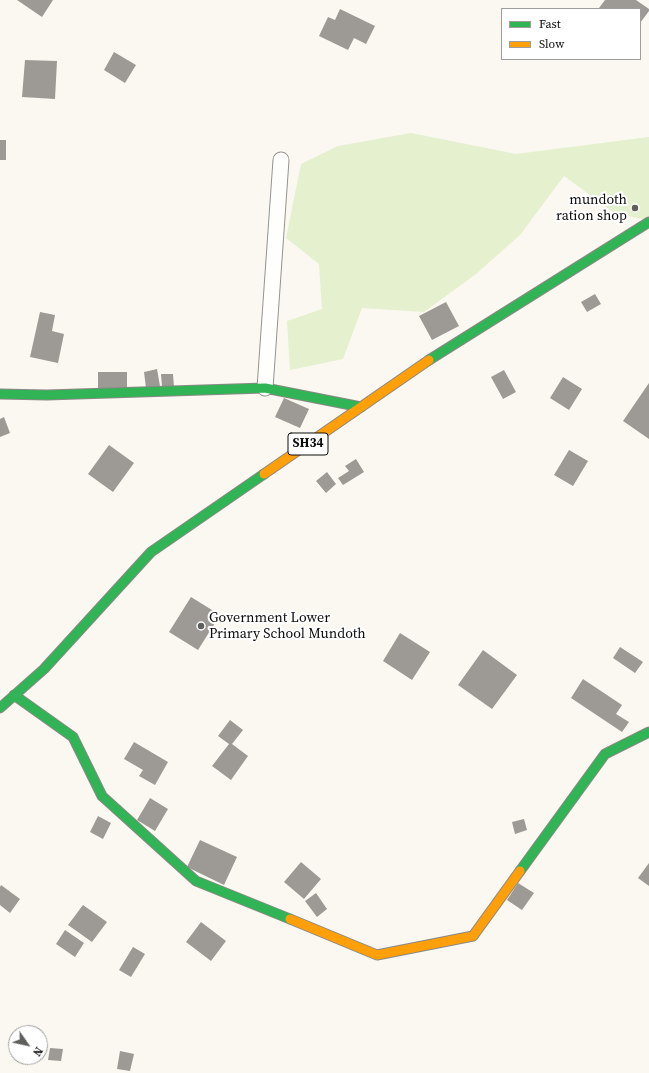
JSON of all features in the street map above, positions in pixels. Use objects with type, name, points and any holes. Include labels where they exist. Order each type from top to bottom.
[{"type":"street","points":[[264,388],[281,160]]},
{"type":"street","name":"SH34","points":[[0,708],[44,669],[151,552],[445,349],[649,222]]},
{"type":"street","points":[[0,394],[47,395],[264,388],[361,407]]},
{"type":"street","points":[[14,695],[73,737],[102,796],[196,881],[377,956],[473,936],[605,754],[649,732]]},
{"type":"green space","points":[[411,133],[516,154],[649,137],[649,220],[616,214],[564,176],[520,235],[476,274],[424,312],[362,308],[343,359],[290,370],[287,321],[322,309],[319,264],[286,238],[301,164],[338,146]]},
{"type":"building","points":[[17,0],[53,0],[42,17]]},
{"type":"building","points":[[605,0],[636,0],[649,9],[649,11],[641,22],[641,8],[599,8]]},
{"type":"building","points":[[340,9],[375,26],[366,44],[354,38],[348,50],[319,36],[328,17],[335,20]]},
{"type":"building","points":[[114,52],[136,65],[125,83],[104,70]]},
{"type":"building","points":[[25,60],[57,61],[55,99],[22,97]]},
{"type":"building","points":[[0,140],[6,140],[6,160],[0,160]]},
{"type":"building","points":[[595,294],[601,304],[587,312],[581,302]]},
{"type":"building","points":[[446,302],[459,326],[432,340],[419,316]]},
{"type":"building","points":[[40,312],[55,315],[52,331],[64,334],[58,363],[30,357]]},
{"type":"building","points":[[157,369],[160,386],[146,388],[144,372]]},
{"type":"building","points":[[504,370],[516,392],[503,399],[491,377]]},
{"type":"building","points":[[98,372],[127,372],[127,389],[98,389]]},
{"type":"building","points":[[161,374],[173,374],[174,387],[162,387]]},
{"type":"building","points":[[563,377],[582,389],[569,410],[550,398]]},
{"type":"building","points":[[649,383],[649,439],[623,421]]},
{"type":"building","points":[[284,398],[309,409],[300,428],[275,417]]},
{"type":"building","points":[[4,417],[10,433],[0,437],[0,419]]},
{"type":"building","points":[[109,445],[134,463],[113,492],[88,474]]},
{"type":"building","points":[[569,450],[588,461],[573,486],[554,475]]},
{"type":"building","points":[[356,459],[364,472],[343,485],[338,478],[349,471],[345,466]]},
{"type":"building","points":[[327,472],[336,484],[326,493],[316,481]]},
{"type":"building","points":[[191,597],[220,615],[198,650],[169,632]]},
{"type":"building","points":[[400,633],[430,652],[412,680],[383,661]]},
{"type":"building","points":[[620,647],[643,662],[635,673],[613,658]]},
{"type":"building","points":[[483,650],[517,675],[492,709],[458,685]]},
{"type":"building","points":[[583,679],[622,705],[616,714],[629,722],[622,732],[571,698]]},
{"type":"building","points":[[230,720],[243,730],[232,744],[248,756],[231,780],[212,766],[229,744],[218,736]]},
{"type":"building","points":[[134,742],[168,762],[155,785],[139,776],[143,770],[124,759]]},
{"type":"building","points":[[150,798],[168,809],[155,831],[137,820]]},
{"type":"building","points":[[98,816],[111,823],[103,839],[90,832]]},
{"type":"building","points":[[524,819],[527,830],[515,834],[512,822]]},
{"type":"building","points":[[200,840],[237,857],[224,885],[187,867]]},
{"type":"building","points":[[301,862],[321,879],[304,899],[284,882]]},
{"type":"building","points":[[649,863],[649,886],[638,878]]},
{"type":"building","points":[[518,883],[534,893],[522,910],[507,900]]},
{"type":"building","points":[[1,885],[20,899],[10,913],[0,905]]},
{"type":"building","points":[[316,893],[327,909],[317,917],[305,901]]},
{"type":"building","points":[[83,905],[107,922],[92,942],[68,925]]},
{"type":"building","points":[[201,922],[226,941],[211,961],[186,942]]},
{"type":"building","points":[[65,930],[84,943],[75,957],[56,944]]},
{"type":"building","points":[[133,947],[145,954],[131,977],[119,970]]},
{"type":"building","points":[[50,1048],[63,1049],[61,1061],[48,1060]]},
{"type":"building","points":[[120,1051],[134,1054],[130,1071],[117,1069]]},
{"type":"traffic: fast","points":[[429,360],[649,222]]},
{"type":"traffic: fast","points":[[0,394],[47,395],[265,388],[361,407]]},
{"type":"traffic: fast","points":[[0,708],[44,669],[151,552],[264,474]]},
{"type":"traffic: fast","points":[[14,695],[73,737],[102,796],[196,881],[290,919]]},
{"type":"traffic: fast","points":[[520,871],[605,754],[649,732]]},
{"type":"traffic: slow","points":[[264,474],[429,360]]},
{"type":"traffic: slow","points":[[290,919],[377,955],[473,936],[520,871]]},
{"type":"place","name":"mundoth ration shop","points":[[635,208]]},
{"type":"place","name":"Government Lower Primary School Mundoth","points":[[201,626]]}]
